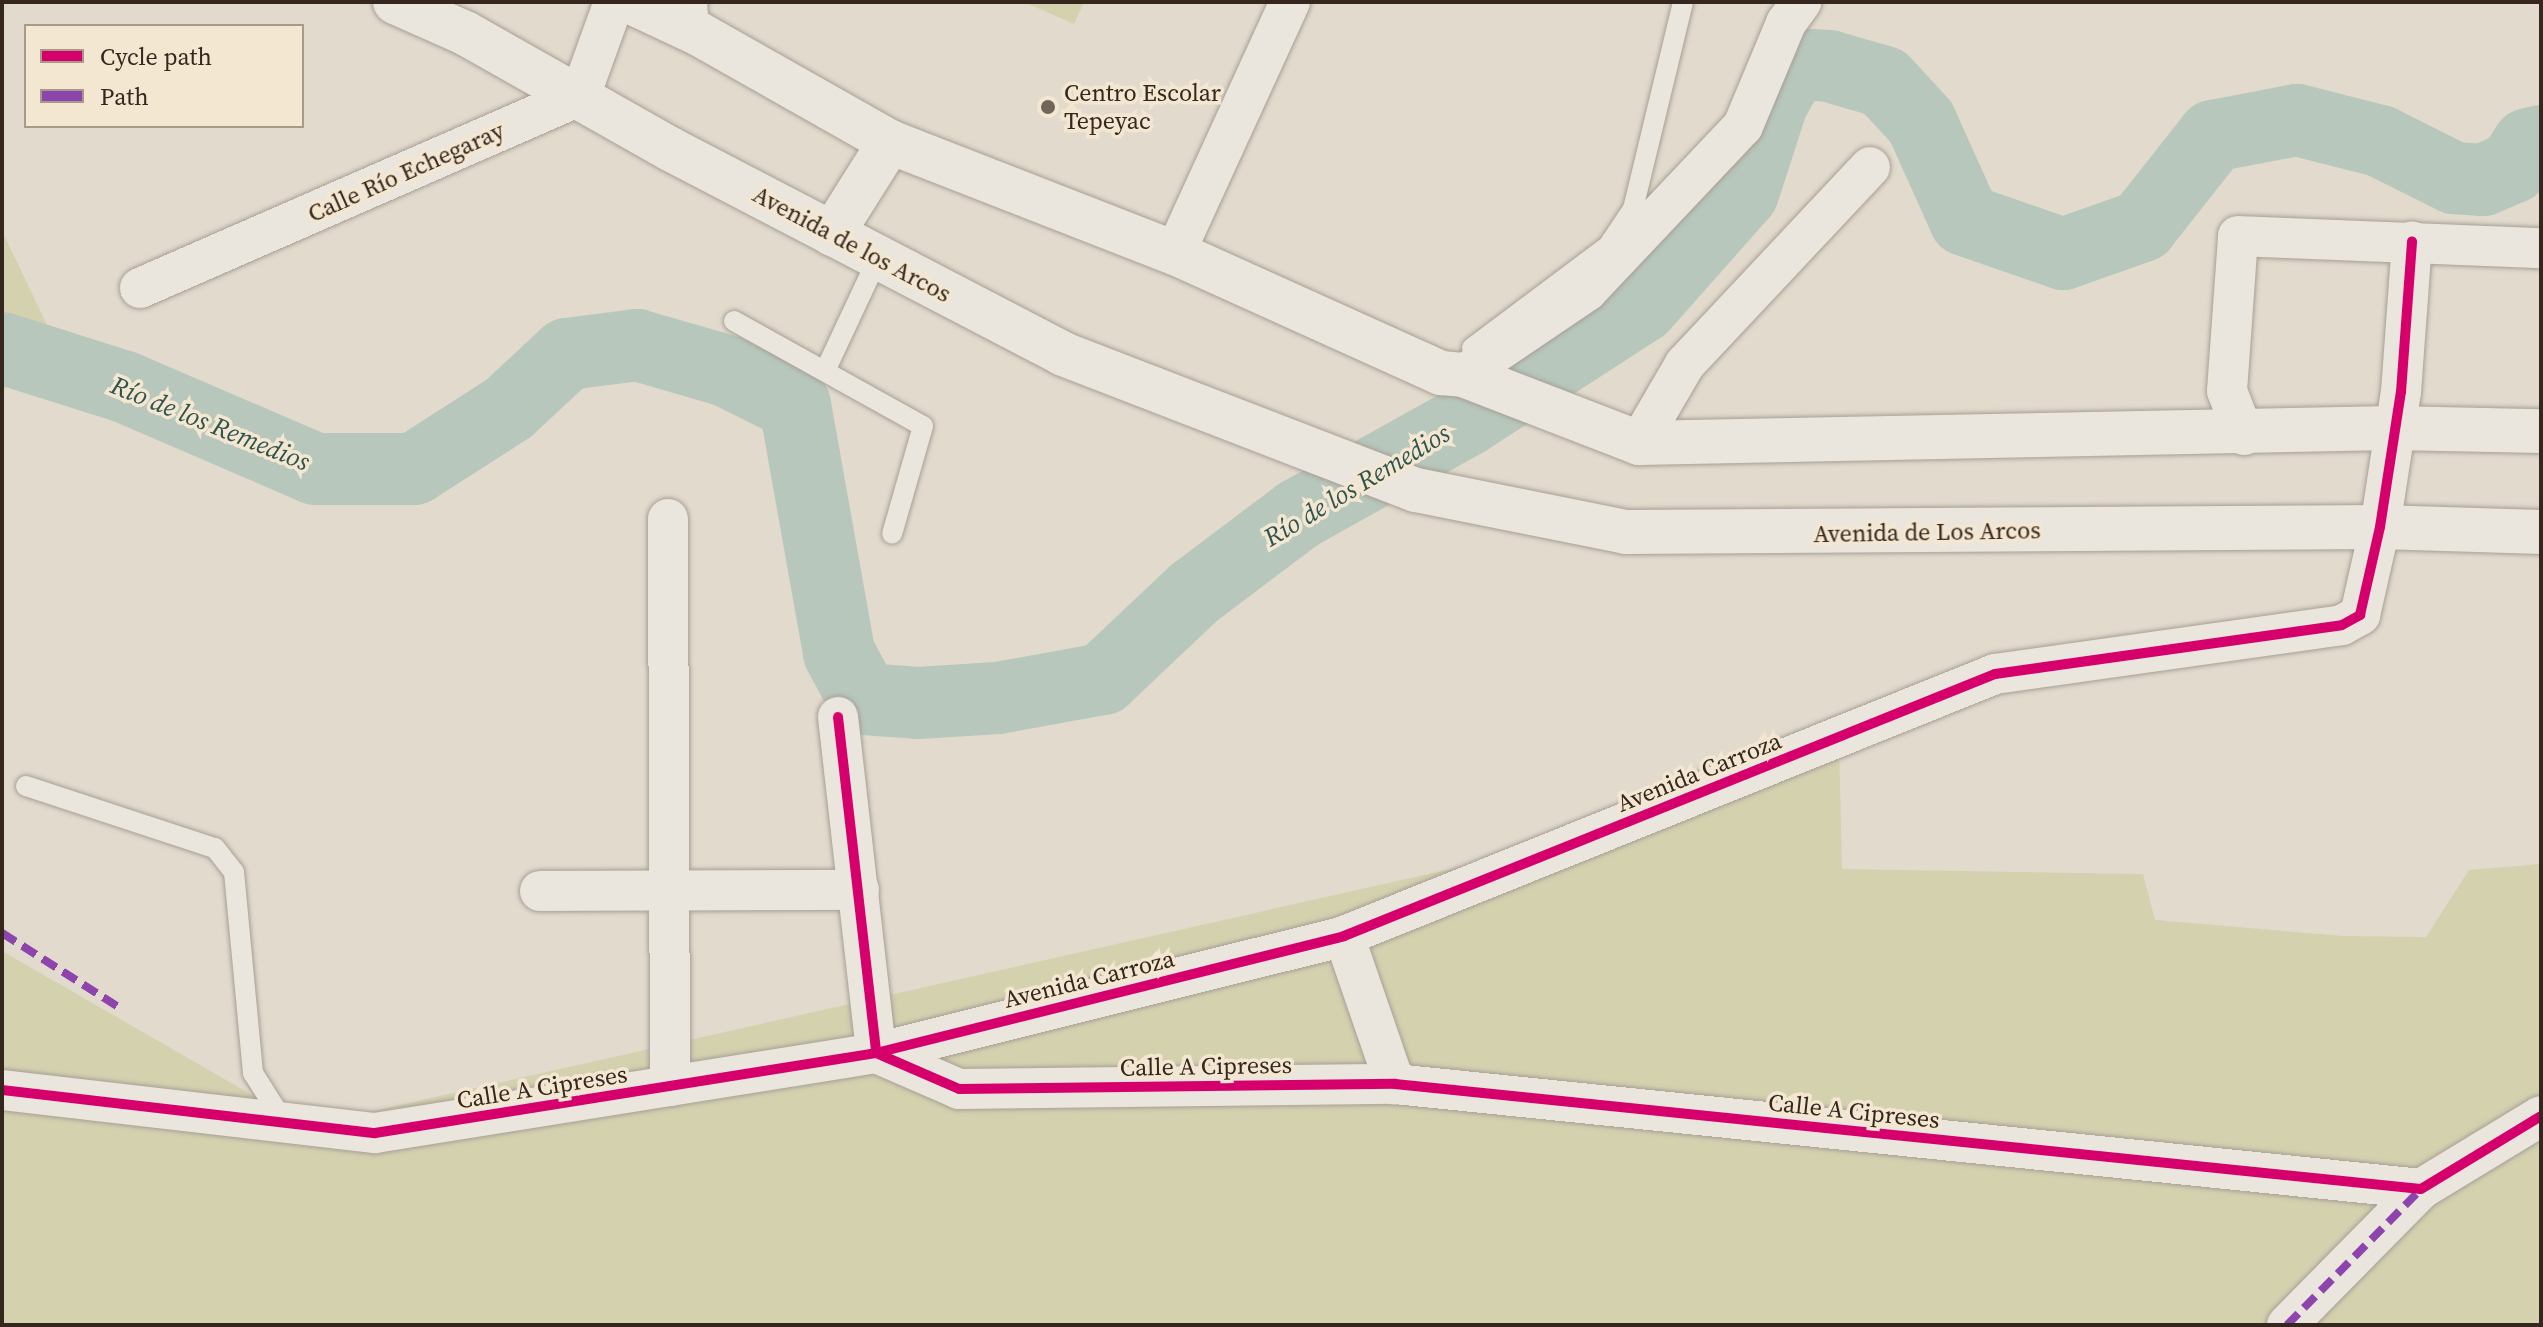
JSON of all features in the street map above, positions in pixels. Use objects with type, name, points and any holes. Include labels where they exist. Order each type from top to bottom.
[{"type":"main road","name":"Avenida de los Arcos","points":[[395,2],[465,33],[832,234],[1063,354],[1324,457]]},
{"type":"main road","points":[[631,2],[698,18],[890,142],[1175,253],[1463,378],[1639,443],[2244,435],[2392,428],[2541,431]]},
{"type":"main road","points":[[832,234],[890,142]]},
{"type":"main road","name":"Avenida de Los Arcos","points":[[1324,457],[1416,490],[1626,532],[2380,527],[2541,532]]},
{"type":"street","points":[[580,96],[614,2]]},
{"type":"street","points":[[1175,253],[1290,2]]},
{"type":"street","points":[[1463,378],[1587,291],[1743,126],[1786,23],[1801,2]]},
{"type":"street","name":"Calle Río Echegaray","points":[[140,288],[580,96]]},
{"type":"street","points":[[1639,443],[1685,364],[1870,167]]},
{"type":"street","points":[[2244,435],[2227,391],[2238,236],[2541,248]]},
{"type":"street","name":"Avenida Carroza","points":[[876,1053],[1344,936],[1995,674],[2342,625],[2360,615],[2366,600],[2380,527],[2392,428],[2401,392],[2412,241]]},
{"type":"street","points":[[668,519],[673,893],[670,1086]]},
{"type":"street","points":[[838,717],[876,1053]]},
{"type":"street","points":[[540,891],[673,893],[859,890]]},
{"type":"street","points":[[1344,936],[1395,1084]]},
{"type":"street","name":"Calle A Cipreses","points":[[2,1090],[375,1133],[876,1053],[959,1089],[1395,1084],[2421,1189]]},
{"type":"street","points":[[2287,1325],[2421,1189],[2541,1116]]},
{"type":"lane","points":[[1463,378],[1608,246],[1633,209],[1683,2]]},
{"type":"lane","points":[[826,369],[878,258]]},
{"type":"lane","points":[[734,321],[826,369],[923,426],[892,534]]},
{"type":"lane","points":[[26,786],[215,848],[234,872],[253,1073],[286,1125]]},
{"type":"shaded area","points":[[1024,2],[1084,2],[1074,24]]},
{"type":"shaded area","points":[[2,231],[52,335],[2,392]]},
{"type":"shaded area","points":[[1839,743],[1842,869],[2143,874],[2155,920],[2343,936],[2426,937],[2469,870],[2541,864],[2541,1325],[2,1325],[2,951],[306,1126],[1473,864]]},
{"type":"waterway","name":"Río de los Remedios","points":[[2,348],[125,387],[315,469],[414,469],[509,408],[567,354],[637,345],[727,371],[795,405],[839,653],[864,699],[918,703],[998,698],[1103,679],[1194,593],[1299,514],[1467,420],[1642,307],[1743,193],[1772,103],[1794,64],[1829,66],[1884,82],[1921,122],[1965,220],[2063,254],[2142,226],[2213,136],[2297,120],[2380,141],[2454,178],[2483,180],[2513,167],[2528,144],[2541,141]]},
{"type":"marked path","points":[[2,933],[120,1008]]},
{"type":"marked path","points":[[2287,1325],[2421,1189]]},
{"type":"cycle path","points":[[838,717],[876,1053],[1344,936],[1995,674],[2342,625],[2360,615],[2380,527],[2401,392],[2412,241]]},
{"type":"cycle path","points":[[2,1090],[375,1133],[876,1053],[959,1089],[1395,1084],[2421,1189],[2541,1116]]},
{"type":"place","name":"Centro Escolar Tepeyac","points":[[1048,107]]}]
